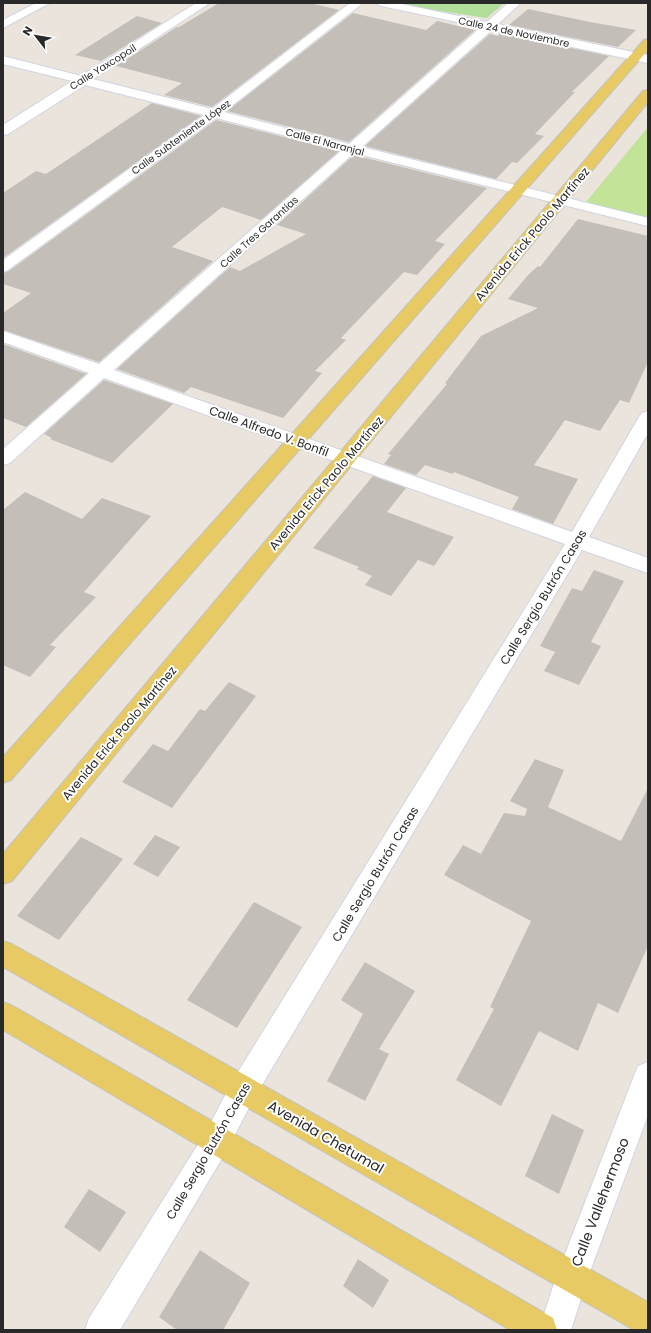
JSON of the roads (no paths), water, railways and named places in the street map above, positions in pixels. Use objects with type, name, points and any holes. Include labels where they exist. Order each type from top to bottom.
[{"type":"main road","points":[[3,773],[518,190],[642,58],[648,43]]},
{"type":"main road","name":"Avenida Erick Paolo Martínez","points":[[3,873],[648,94]]},
{"type":"main road","name":"Avenida Chetumal","points":[[3,954],[648,1320]]},
{"type":"main road","points":[[3,1015],[540,1330]]},
{"type":"street","points":[[3,25],[44,3]]},
{"type":"street","name":"Calle Yaxcopoil","points":[[3,131],[204,3]]},
{"type":"street","name":"Calle Subteniente López","points":[[3,267],[215,113],[356,3]]},
{"type":"street","name":"Calle 24 de Noviembre","points":[[381,3],[488,27],[642,58]]},
{"type":"street","name":"Calle Tres Garantías","points":[[3,459],[353,149],[515,3]]},
{"type":"street","name":"Calle El Naranjal","points":[[3,60],[559,201],[648,222]]},
{"type":"street","name":"Calle Alfredo V. Bonfil","points":[[3,336],[648,566]]},
{"type":"street","name":"Calle Sergio Butrón Casas","points":[[101,1330],[217,1140],[243,1090],[577,541],[648,417]]},
{"type":"street","name":"Calle Vallehermoso","points":[[555,1330],[572,1277],[648,1076]]}]
